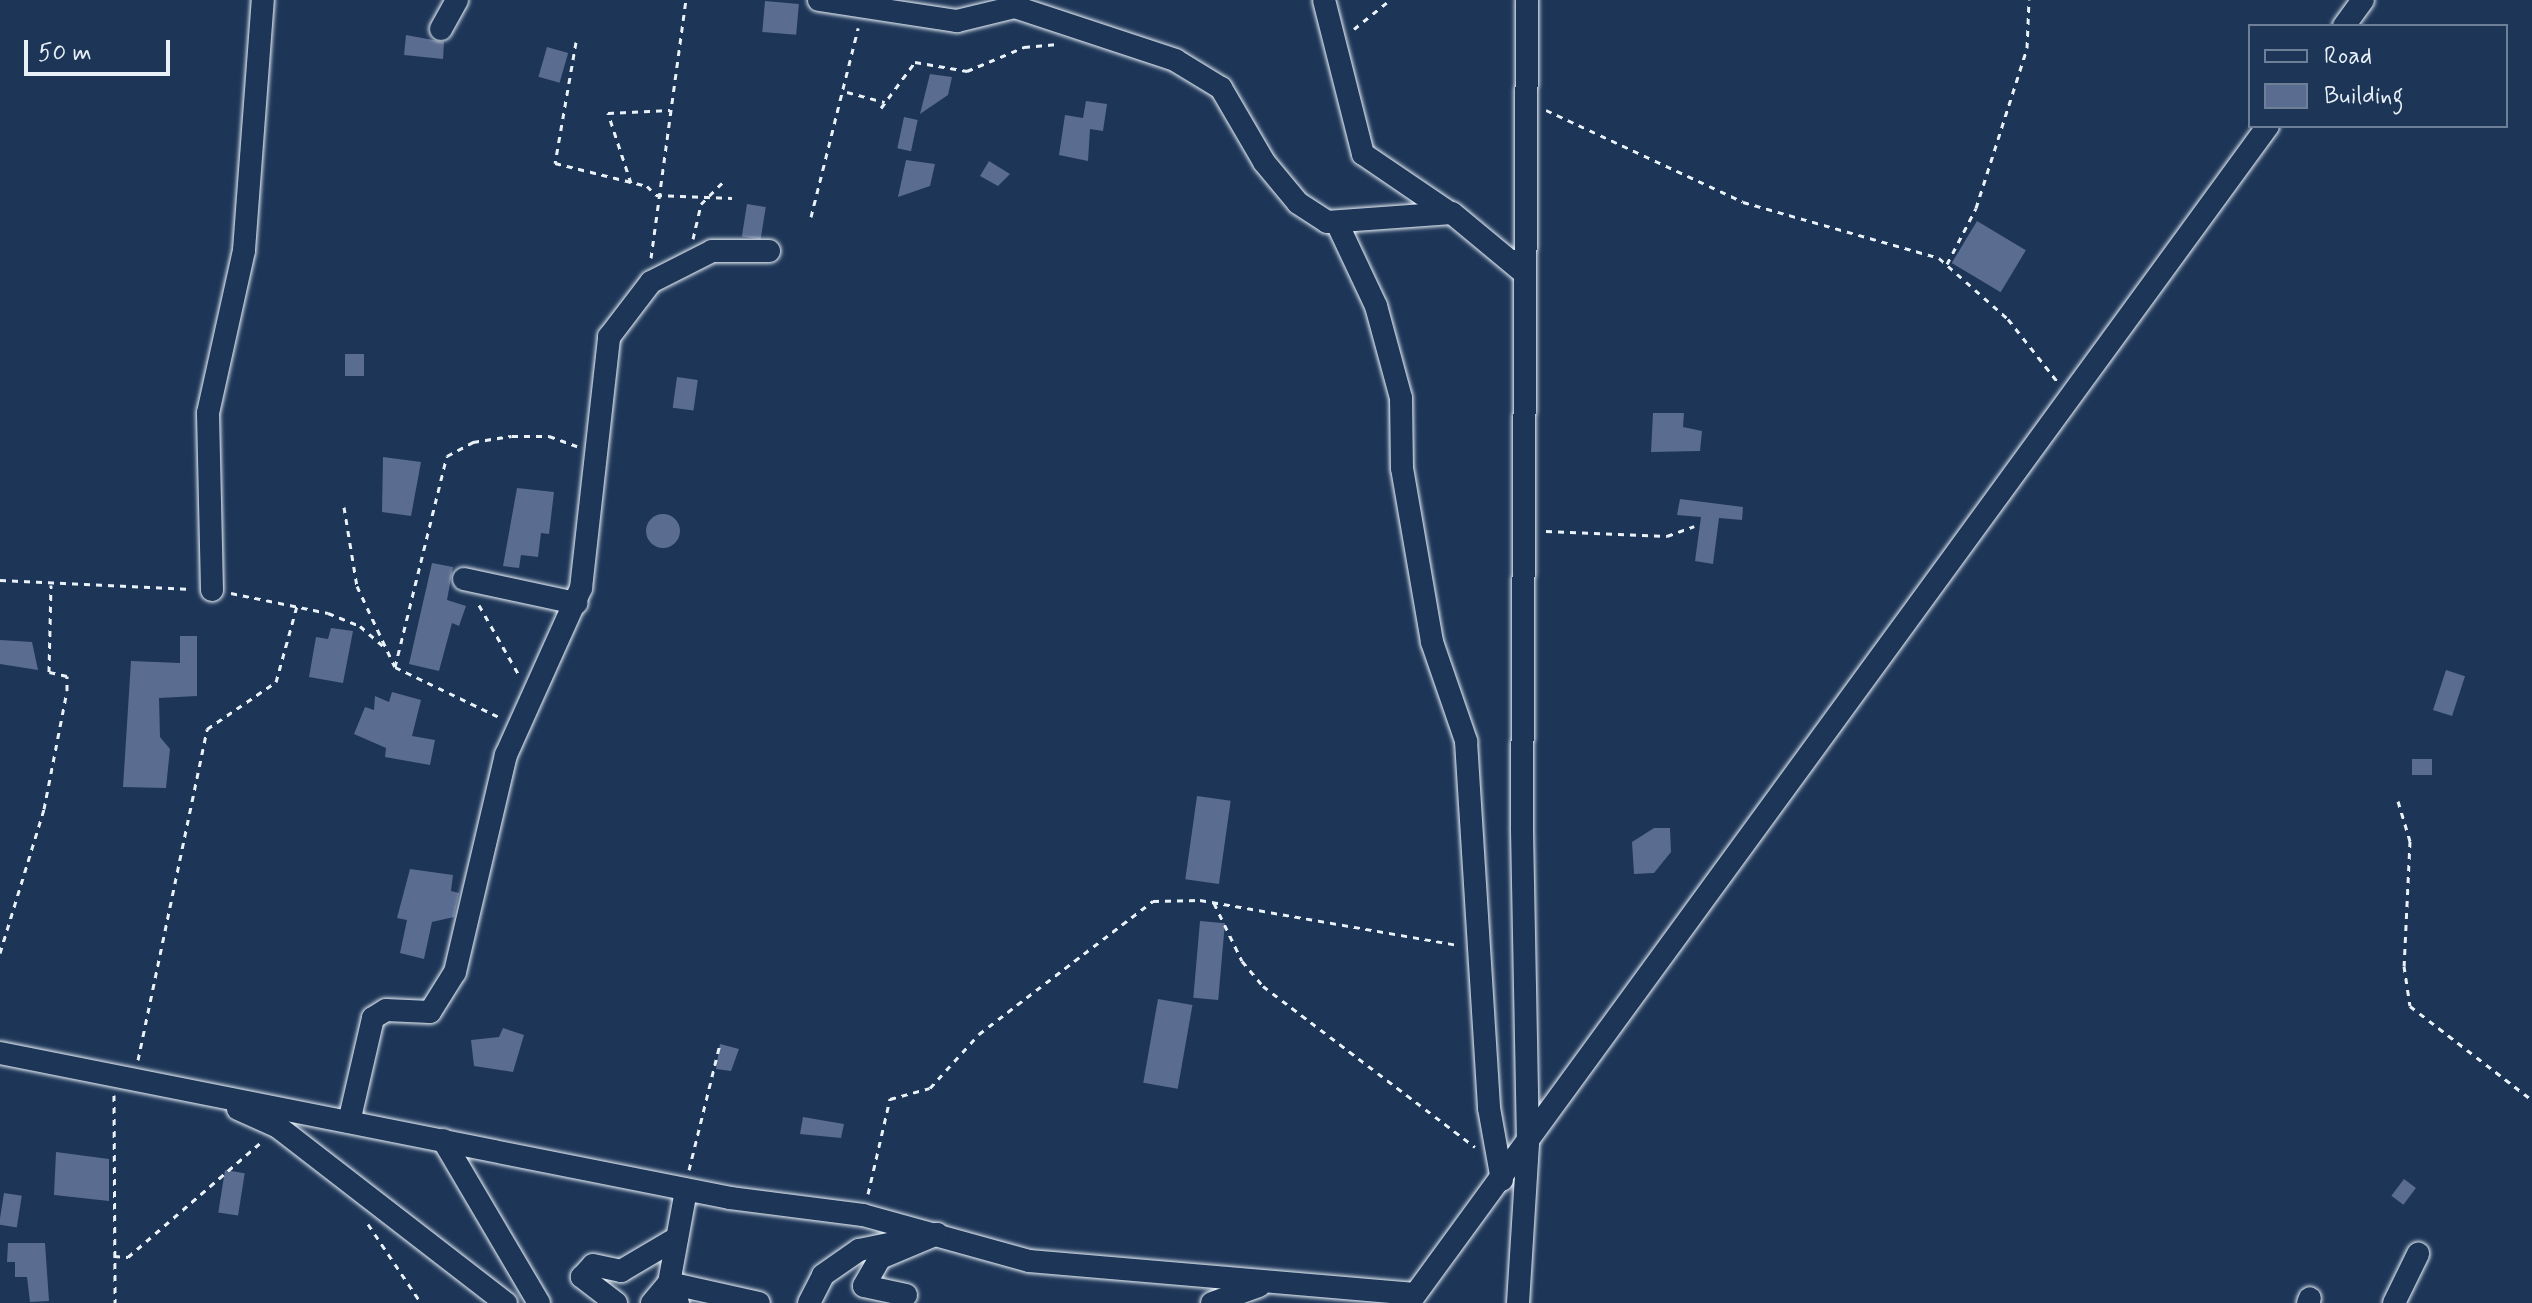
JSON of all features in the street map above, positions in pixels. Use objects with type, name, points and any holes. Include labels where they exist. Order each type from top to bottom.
[{"type":"street","points":[[212,590],[208,413],[244,250],[263,0]]},
{"type":"street","points":[[441,29],[457,0]]},
{"type":"street","points":[[819,0],[862,9],[957,21],[1015,7],[1175,60],[1221,88],[1289,193],[1337,223],[1376,306],[1401,398],[1402,468],[1432,642],[1466,741],[1480,949],[1500,1171]]},
{"type":"street","points":[[1324,0],[1363,154],[1452,213],[1523,272]]},
{"type":"street","points":[[1518,1303],[1528,1143],[1522,532],[1527,0]]},
{"type":"street","points":[[2345,24],[2363,0]]},
{"type":"street","points":[[0,1053],[686,1190],[863,1215],[1029,1261],[1412,1299],[1500,1171],[1528,1143],[2066,393],[2266,128]]},
{"type":"street","points":[[1337,223],[1452,213]]},
{"type":"street","points":[[349,1122],[373,1018],[386,1010],[430,1012],[455,972],[489,848],[497,789],[518,728],[576,603],[609,337],[651,282],[712,251],[769,251]]},
{"type":"street","points":[[464,579],[576,603]]},
{"type":"street","points":[[200,1092],[278,1127],[506,1303]]},
{"type":"street","points":[[443,1140],[539,1303]]},
{"type":"street","points":[[674,1293],[677,1238],[686,1190]]},
{"type":"street","points":[[906,1295],[864,1286],[880,1258],[937,1234]]},
{"type":"street","points":[[809,1303],[823,1275],[859,1250],[937,1234]]},
{"type":"street","points":[[616,1303],[582,1277],[593,1265],[621,1271],[677,1238]]},
{"type":"street","points":[[2394,1303],[2418,1254]]},
{"type":"street","points":[[1212,1303],[1264,1284]]},
{"type":"street","points":[[652,1303],[674,1293],[759,1303]]},
{"type":"path","points":[[651,282],[656,195],[686,0]]},
{"type":"path","points":[[1335,44],[1390,0]]},
{"type":"path","points":[[1947,264],[1976,208],[2027,48],[2029,0]]},
{"type":"path","points":[[811,217],[847,92],[862,9]]},
{"type":"path","points":[[881,108],[915,62],[967,71],[1024,47],[1093,35]]},
{"type":"path","points":[[576,42],[555,163],[631,183],[656,195],[732,198]]},
{"type":"path","points":[[847,92],[885,102]]},
{"type":"path","points":[[1525,100],[1743,202],[1947,264],[2008,319],[2066,393]]},
{"type":"path","points":[[631,183],[608,113],[671,110]]},
{"type":"path","points":[[696,259],[693,222],[724,181]]},
{"type":"path","points":[[395,667],[447,456],[473,442],[549,436],[596,457]]},
{"type":"path","points":[[344,507],[357,586],[395,667],[518,728]]},
{"type":"path","points":[[1522,532],[1667,536],[1694,526]]},
{"type":"path","points":[[464,579],[530,700]]},
{"type":"path","points":[[0,953],[41,821],[67,691],[67,676],[49,672],[51,585]]},
{"type":"path","points":[[115,1303],[114,1256],[124,1078],[207,729],[276,682],[297,606]]},
{"type":"path","points":[[2398,801],[2410,841],[2404,966],[2410,1006],[2532,1100]]},
{"type":"path","points":[[863,1215],[890,1099],[930,1088],[979,1034],[1153,901],[1214,903],[1480,949]]},
{"type":"path","points":[[1214,903],[1242,961],[1263,986],[1422,1114],[1500,1171]]},
{"type":"path","points":[[686,1190],[720,1044]]},
{"type":"path","points":[[114,1256],[128,1257],[278,1127]]},
{"type":"path","points":[[362,1215],[421,1303]]},
{"type":"building","points":[[765,1],[799,4],[796,35],[762,32]]},
{"type":"building","points":[[406,35],[444,42],[443,59],[404,55]]},
{"type":"building","points":[[547,47],[568,53],[560,83],[538,77]]},
{"type":"building","points":[[930,74],[952,77],[948,95],[920,114]]},
{"type":"building","points":[[1086,101],[1107,104],[1103,131],[1090,129],[1088,161],[1059,155],[1065,115],[1083,118]]},
{"type":"building","points":[[904,117],[918,120],[911,151],[897,148]]},
{"type":"building","points":[[906,160],[935,164],[930,186],[898,197]]},
{"type":"building","points":[[989,161],[1010,174],[998,186],[980,176]]},
{"type":"building","points":[[747,204],[766,207],[761,240],[742,237]]},
{"type":"building","points":[[1977,221],[2026,250],[2001,292],[1952,263]]},
{"type":"building","points":[[345,354],[364,354],[364,376],[345,376]]},
{"type":"building","points":[[677,377],[698,380],[693,411],[673,408]]},
{"type":"building","points":[[1653,413],[1684,413],[1683,427],[1702,431],[1700,451],[1651,452]]},
{"type":"building","points":[[383,457],[421,462],[411,516],[382,512]]},
{"type":"building","points":[[517,488],[554,492],[549,534],[541,533],[538,557],[521,555],[519,568],[503,566]]},
{"type":"building","points":[[1680,499],[1743,507],[1742,520],[1719,518],[1713,564],[1695,561],[1701,517],[1677,515]]},
{"type":"building","points":[[663,514],[675,519],[680,531],[675,543],[663,548],[651,543],[646,531],[651,519]]},
{"type":"building","points":[[432,563],[453,567],[447,600],[466,606],[459,626],[452,623],[439,671],[409,664]]},
{"type":"building","points":[[331,628],[353,631],[343,683],[309,677],[316,637],[328,639]]},
{"type":"building","points":[[180,636],[197,636],[197,696],[159,698],[160,737],[170,749],[166,788],[123,787],[131,661],[180,663]]},
{"type":"building","points":[[0,640],[32,642],[38,670],[0,664]]},
{"type":"building","points":[[2446,670],[2465,676],[2452,716],[2433,710]]},
{"type":"building","points":[[392,692],[421,700],[412,736],[435,740],[430,765],[385,757],[386,748],[354,734],[365,707],[374,710],[375,696],[389,702]]},
{"type":"building","points":[[2412,759],[2432,759],[2432,775],[2412,775]]},
{"type":"building","points":[[1197,796],[1231,801],[1219,884],[1185,879]]},
{"type":"building","points":[[1654,828],[1670,828],[1671,852],[1654,873],[1634,874],[1632,842]]},
{"type":"building","points":[[410,869],[453,875],[451,891],[459,893],[454,917],[432,922],[424,959],[400,953],[407,920],[397,918]]},
{"type":"building","points":[[1200,921],[1225,923],[1218,1000],[1193,998]]},
{"type":"building","points":[[1158,999],[1192,1005],[1178,1089],[1143,1083]]},
{"type":"building","points":[[503,1028],[524,1035],[513,1072],[474,1066],[471,1040],[499,1037]]},
{"type":"building","points":[[720,1044],[739,1049],[731,1071],[716,1069]]},
{"type":"building","points":[[803,1117],[844,1124],[841,1138],[800,1134]]},
{"type":"building","points":[[56,1152],[109,1159],[109,1201],[54,1195]]},
{"type":"building","points":[[225,1170],[245,1173],[238,1216],[218,1212]]},
{"type":"building","points":[[2404,1179],[2416,1188],[2403,1205],[2391,1196]]},
{"type":"building","points":[[4,1193],[22,1196],[17,1227],[0,1225]]},
{"type":"building","points":[[8,1243],[45,1243],[49,1301],[30,1302],[27,1277],[15,1277],[15,1262],[7,1262]]}]
